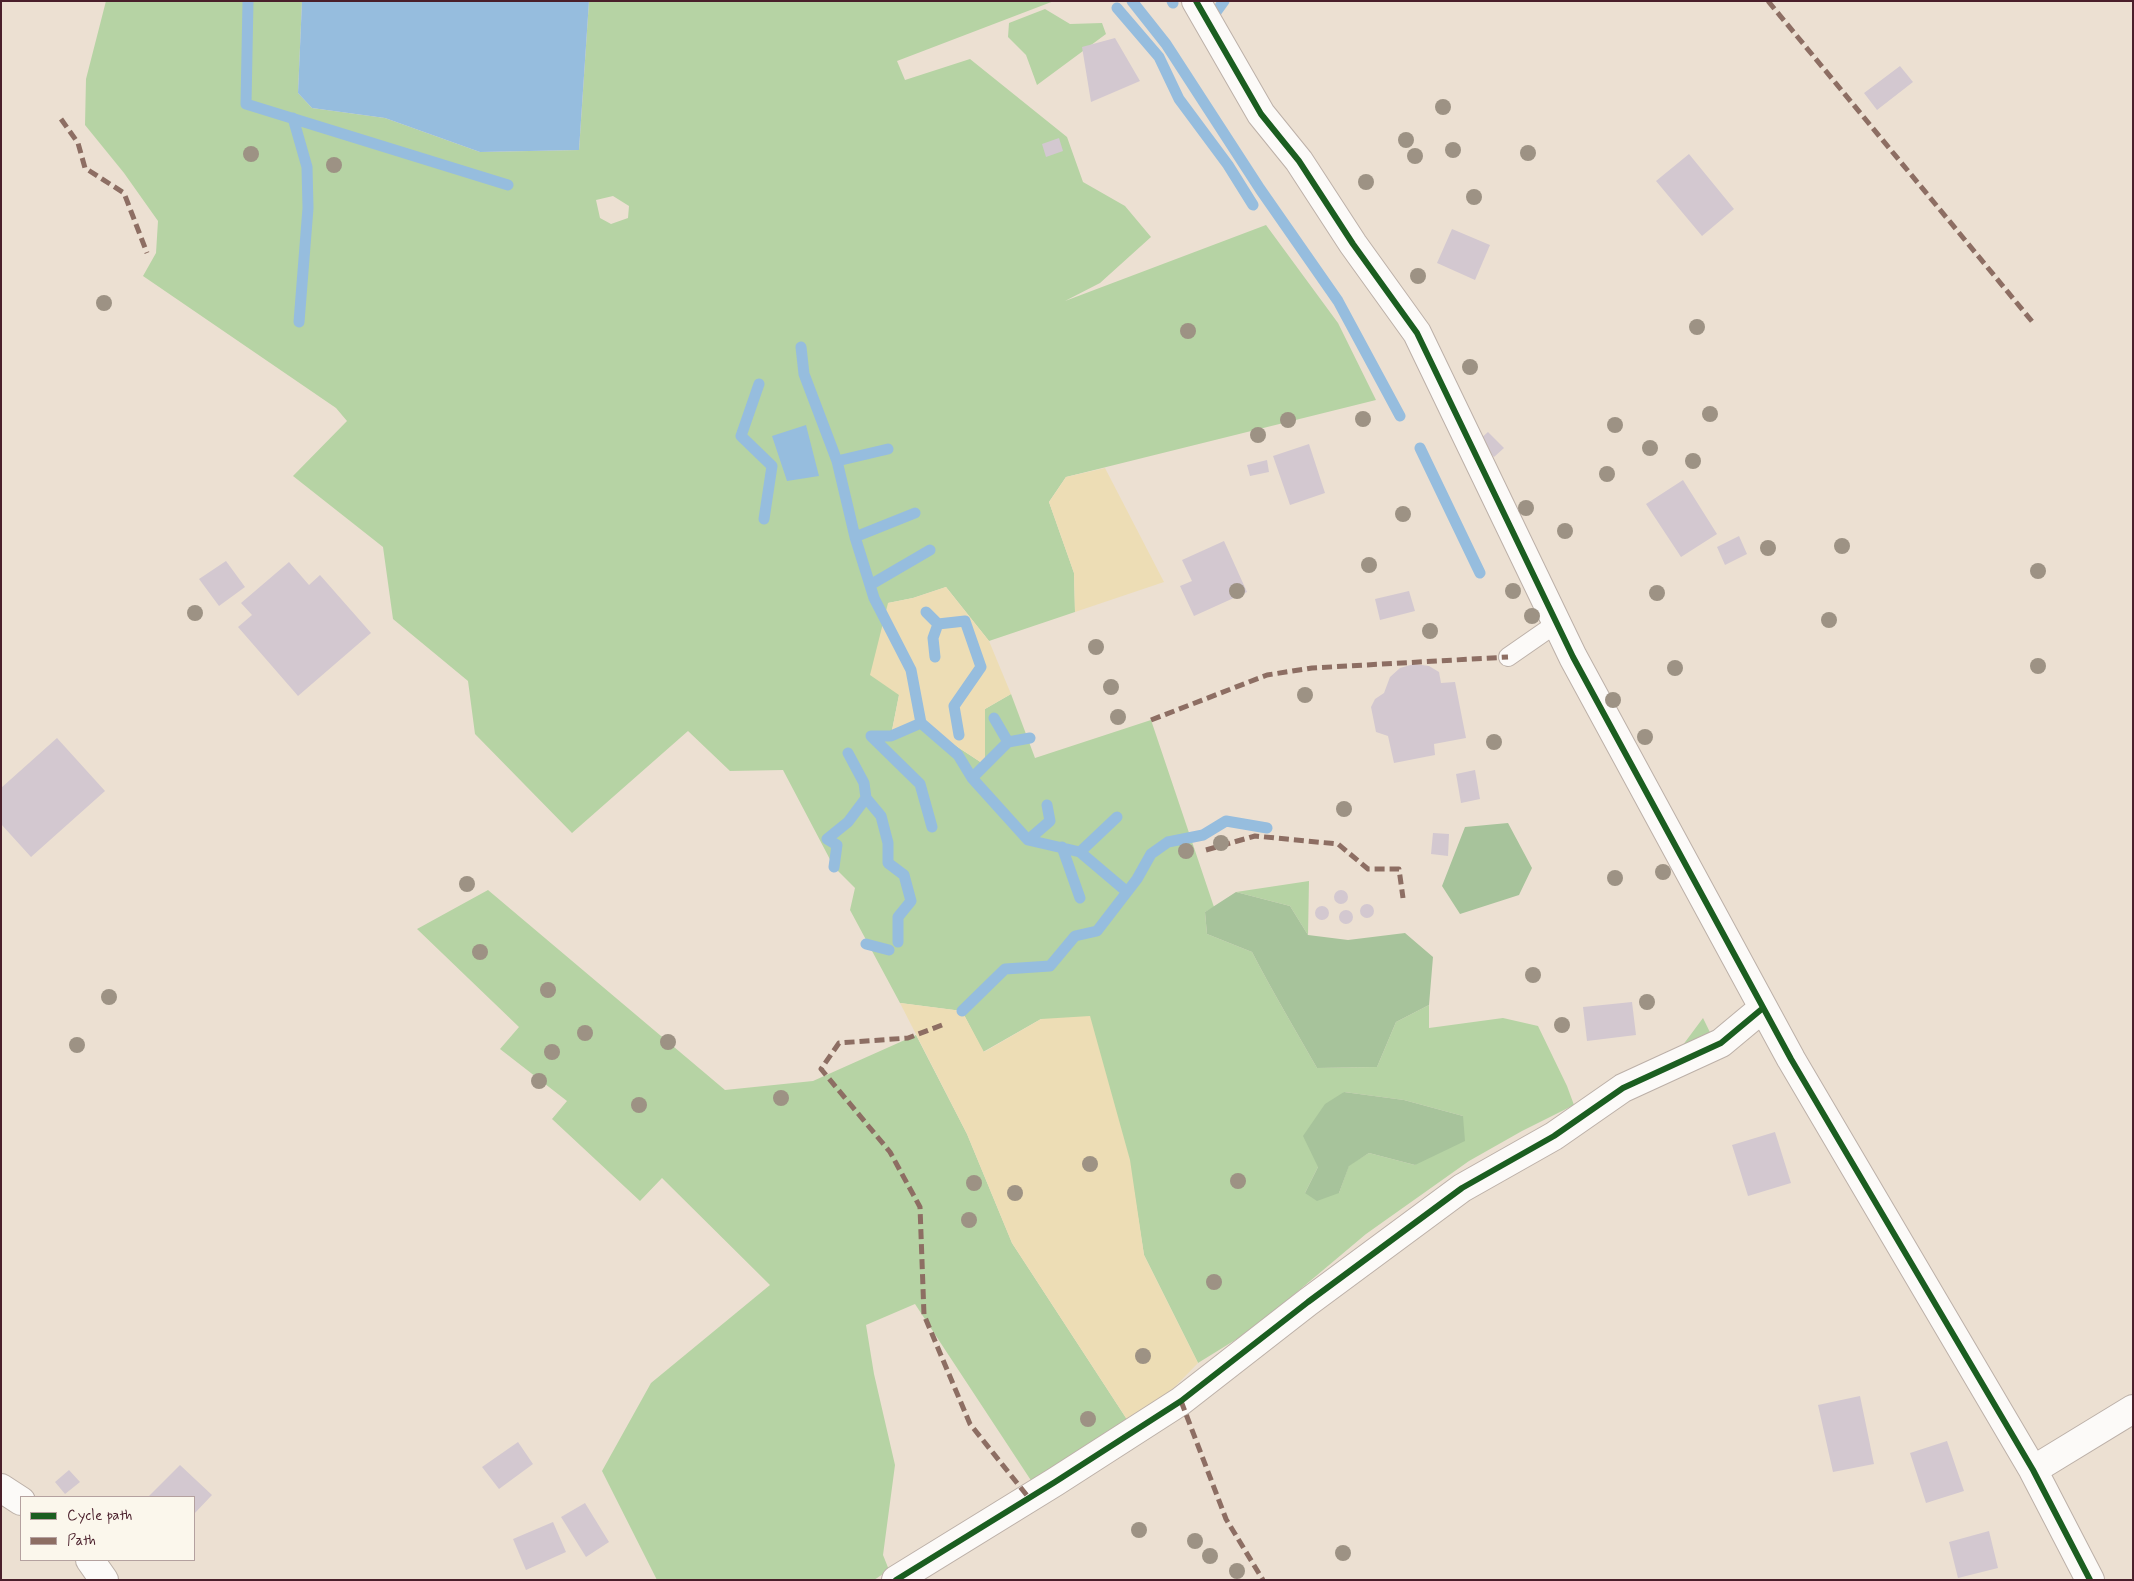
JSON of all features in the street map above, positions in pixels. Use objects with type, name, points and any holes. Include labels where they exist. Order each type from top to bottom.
[{"type":"street","points":[[1198,2],[1261,114],[1298,161],[1348,236],[1418,334],[1573,657],[1791,1059],[2033,1470],[2090,1580]]},
{"type":"street","points":[[896,1580],[1055,1482],[1180,1401],[1308,1302],[1462,1188],[1554,1136],[1622,1088],[1721,1043],[1763,1008]]},
{"type":"street","points":[[2033,1470],[2133,1409]]},
{"type":"street","points":[[1,1488],[20,1499]]},
{"type":"street","points":[[91,1561],[104,1580]]},
{"type":"lane","points":[[1508,657],[1557,623]]},
{"type":"green space","points":[[106,1],[302,1],[298,93],[312,108],[385,118],[480,152],[579,150],[589,1],[1054,1],[897,61],[905,80],[970,59],[1067,137],[1083,182],[1125,206],[1151,237],[1100,283],[1065,301],[1266,225],[1338,323],[1376,400],[1066,477],[1049,502],[1074,573],[1075,612],[989,641],[946,587],[913,598],[888,603],[899,695],[891,735],[921,723],[985,765],[985,709],[1011,694],[1035,758],[1151,720],[1214,907],[1205,912],[1207,934],[1252,952],[1317,1068],[1377,1067],[1396,1022],[1429,1005],[1429,1028],[1503,1018],[1538,1026],[1567,1086],[1574,1105],[1522,1131],[1469,1161],[1366,1234],[1253,1329],[1198,1363],[1144,1255],[1129,1160],[1109,1091],[1041,1019],[983,1052],[962,1011],[900,1003],[850,910],[855,888],[834,867],[783,770],[730,771],[688,731],[572,833],[475,734],[468,681],[393,619],[383,547],[293,476],[347,421],[336,408],[143,276],[156,253],[158,221],[124,173],[85,125],[86,79]],"holes":[[[613,196],[629,206],[628,218],[611,224],[600,218],[596,200]],[[1344,1092],[1404,1100],[1463,1116],[1415,1165],[1369,1153],[1349,1165],[1339,1193],[1305,1193],[1318,1167]]]},
{"type":"green space","points":[[1045,9],[1070,24],[1102,23],[1106,34],[1037,85],[1026,55],[1008,37],[1009,23]]},
{"type":"green space","points":[[1508,823],[1532,868],[1519,895],[1460,914],[1442,886],[1465,827]]},
{"type":"green space","points":[[1309,881],[1308,935],[1290,906],[1236,892]]},
{"type":"green space","points":[[488,890],[725,1090],[813,1081],[916,1035],[967,1134],[1012,1243],[1128,1421],[1034,1485],[915,1304],[866,1325],[874,1374],[895,1465],[883,1555],[889,1570],[874,1580],[657,1580],[602,1471],[651,1383],[770,1285],[662,1178],[640,1201],[552,1119],[567,1101],[500,1049],[519,1027],[417,929]]},
{"type":"green space","points":[[1236,892],[1290,906],[1308,935],[1348,940],[1405,933],[1433,957],[1429,1005],[1396,1022],[1377,1067],[1317,1068],[1252,952],[1207,934],[1205,912]]},
{"type":"green space","points":[[1703,1018],[1723,1059],[1671,1061]]},
{"type":"green space","points":[[1344,1092],[1404,1100],[1463,1116],[1465,1141],[1415,1165],[1369,1153],[1349,1166],[1339,1193],[1317,1201],[1305,1193],[1318,1167],[1303,1136],[1325,1104]]},
{"type":"sand","points":[[1105,468],[1164,582],[1075,612],[1074,573],[1049,502],[1066,477]]},
{"type":"sand","points":[[946,587],[989,641],[1011,694],[985,709],[985,765],[921,723],[891,736],[899,695],[870,675],[888,603],[913,598]]},
{"type":"sand","points":[[900,1003],[962,1011],[984,1052],[1041,1019],[1090,1016],[1130,1160],[1144,1255],[1198,1363],[1160,1402],[1128,1421],[1012,1243],[967,1134]]},
{"type":"water","points":[[302,1],[589,1],[579,150],[480,152],[385,118],[312,108],[298,93]]},
{"type":"water","points":[[806,425],[819,476],[787,481],[772,436]]},
{"type":"building","points":[[1115,38],[1140,81],[1091,102],[1082,47]]},
{"type":"building","points":[[1900,66],[1913,82],[1877,110],[1864,93]]},
{"type":"building","points":[[1059,138],[1063,151],[1046,157],[1042,144]]},
{"type":"building","points":[[1689,154],[1734,209],[1702,236],[1656,181]]},
{"type":"building","points":[[1452,229],[1490,245],[1475,280],[1437,263]]},
{"type":"building","points":[[1488,432],[1504,448],[1494,457],[1478,441]]},
{"type":"building","points":[[1309,444],[1325,493],[1290,505],[1273,456]]},
{"type":"building","points":[[1267,460],[1269,472],[1250,476],[1247,465]]},
{"type":"building","points":[[1683,480],[1717,534],[1681,557],[1646,504]]},
{"type":"building","points":[[1739,536],[1747,554],[1725,565],[1717,547]]},
{"type":"building","points":[[1224,541],[1247,592],[1194,616],[1180,586],[1192,581],[1182,560]]},
{"type":"building","points":[[226,561],[245,587],[219,606],[199,579]]},
{"type":"building","points":[[289,562],[309,585],[320,575],[371,633],[298,696],[238,627],[252,615],[241,603]]},
{"type":"building","points":[[1409,591],[1415,611],[1380,620],[1375,599]]},
{"type":"building","points":[[1414,664],[1429,666],[1439,672],[1441,683],[1455,682],[1466,738],[1434,744],[1435,755],[1394,763],[1388,736],[1376,732],[1371,707],[1375,699],[1384,693],[1390,677],[1400,668]]},
{"type":"building","points":[[57,738],[105,791],[31,857],[1,824],[1,788]]},
{"type":"building","points":[[1475,770],[1480,799],[1461,803],[1456,774]]},
{"type":"building","points":[[1433,833],[1449,834],[1448,856],[1431,854]]},
{"type":"building","points":[[1341,890],[1346,892],[1348,897],[1346,902],[1341,904],[1336,902],[1334,897],[1336,892]]},
{"type":"building","points":[[1367,904],[1372,906],[1374,911],[1372,916],[1367,918],[1362,916],[1360,911],[1362,906]]},
{"type":"building","points":[[1322,906],[1327,908],[1329,913],[1327,918],[1322,920],[1317,918],[1315,913],[1317,908]]},
{"type":"building","points":[[1346,910],[1351,912],[1353,917],[1351,922],[1346,924],[1341,922],[1339,917],[1341,912]]},
{"type":"building","points":[[1632,1002],[1636,1035],[1587,1041],[1583,1007]]},
{"type":"building","points":[[1775,1132],[1791,1183],[1748,1196],[1732,1145]]},
{"type":"building","points":[[1860,1396],[1874,1464],[1833,1472],[1818,1405]]},
{"type":"building","points":[[1947,1441],[1964,1491],[1926,1503],[1910,1453]]},
{"type":"building","points":[[518,1442],[533,1464],[499,1489],[482,1467]]},
{"type":"building","points":[[180,1465],[212,1495],[195,1513],[195,1496],[149,1496]]},
{"type":"building","points":[[69,1470],[80,1482],[65,1494],[55,1482]]},
{"type":"building","points":[[585,1503],[609,1542],[586,1557],[561,1517]]},
{"type":"building","points":[[553,1522],[566,1552],[526,1570],[513,1539]]},
{"type":"building","points":[[1989,1531],[1998,1568],[1958,1578],[1949,1542]]},
{"type":"waterway","points":[[248,1],[246,104],[508,185]]},
{"type":"waterway","points":[[1132,1],[1166,44],[1260,189],[1338,301],[1400,416]]},
{"type":"waterway","points":[[1214,25],[1216,12],[1224,1]]},
{"type":"waterway","points":[[1117,8],[1159,57],[1179,99],[1228,165],[1253,205]]},
{"type":"waterway","points":[[293,118],[307,167],[308,208],[299,322]]},
{"type":"waterway","points":[[801,347],[804,374],[837,461],[855,537],[874,598],[911,670],[921,723],[958,755],[972,778],[1028,840],[1080,852],[1126,891]]},
{"type":"waterway","points":[[759,384],[741,436],[772,466],[764,519]]},
{"type":"waterway","points":[[1420,448],[1480,573]]},
{"type":"waterway","points":[[837,461],[888,449]]},
{"type":"waterway","points":[[855,537],[915,513]]},
{"type":"waterway","points":[[870,585],[930,550]]},
{"type":"waterway","points":[[926,612],[938,624],[933,638],[935,657]]},
{"type":"waterway","points":[[938,624],[965,621],[981,667],[954,706],[959,735]]},
{"type":"waterway","points":[[994,718],[1008,742]]},
{"type":"waterway","points":[[871,736],[891,736],[921,723]]},
{"type":"waterway","points":[[871,736],[920,784],[932,827]]},
{"type":"waterway","points":[[972,778],[1008,742],[1030,738]]},
{"type":"waterway","points":[[848,753],[864,783],[866,798],[881,816],[888,843],[888,863],[904,875],[911,901],[898,917],[898,942]]},
{"type":"waterway","points":[[834,867],[837,845],[827,839],[848,822],[866,798]]},
{"type":"waterway","points":[[1028,840],[1050,821],[1047,805]]},
{"type":"waterway","points":[[1080,852],[1117,817]]},
{"type":"waterway","points":[[962,1011],[1005,969],[1050,966],[1075,936],[1097,931],[1137,879],[1151,854],[1168,842],[1203,835],[1226,821],[1267,828]]},
{"type":"waterway","points":[[1062,847],[1080,898]]},
{"type":"waterway","points":[[866,944],[889,950]]},
{"type":"marked path","points":[[1768,1],[2035,325]]},
{"type":"marked path","points":[[61,119],[78,143],[85,168],[124,193],[147,253]]},
{"type":"marked path","points":[[1151,720],[1267,675],[1312,668],[1508,657]]},
{"type":"marked path","points":[[1206,850],[1255,836],[1338,844],[1368,869],[1399,869],[1403,898]]},
{"type":"marked path","points":[[942,1025],[908,1038],[839,1043],[821,1069],[890,1152],[920,1207],[924,1315],[970,1424],[1029,1498]]},
{"type":"marked path","points":[[1181,1401],[1226,1519],[1263,1580]]},
{"type":"cycle path","points":[[1196,1],[1261,114],[1299,161],[1353,244],[1417,333],[1573,657],[1791,1059],[2033,1470],[2090,1580]]},
{"type":"cycle path","points":[[896,1580],[1055,1482],[1181,1401],[1308,1302],[1462,1188],[1554,1136],[1623,1088],[1721,1043],[1763,1008]]}]
